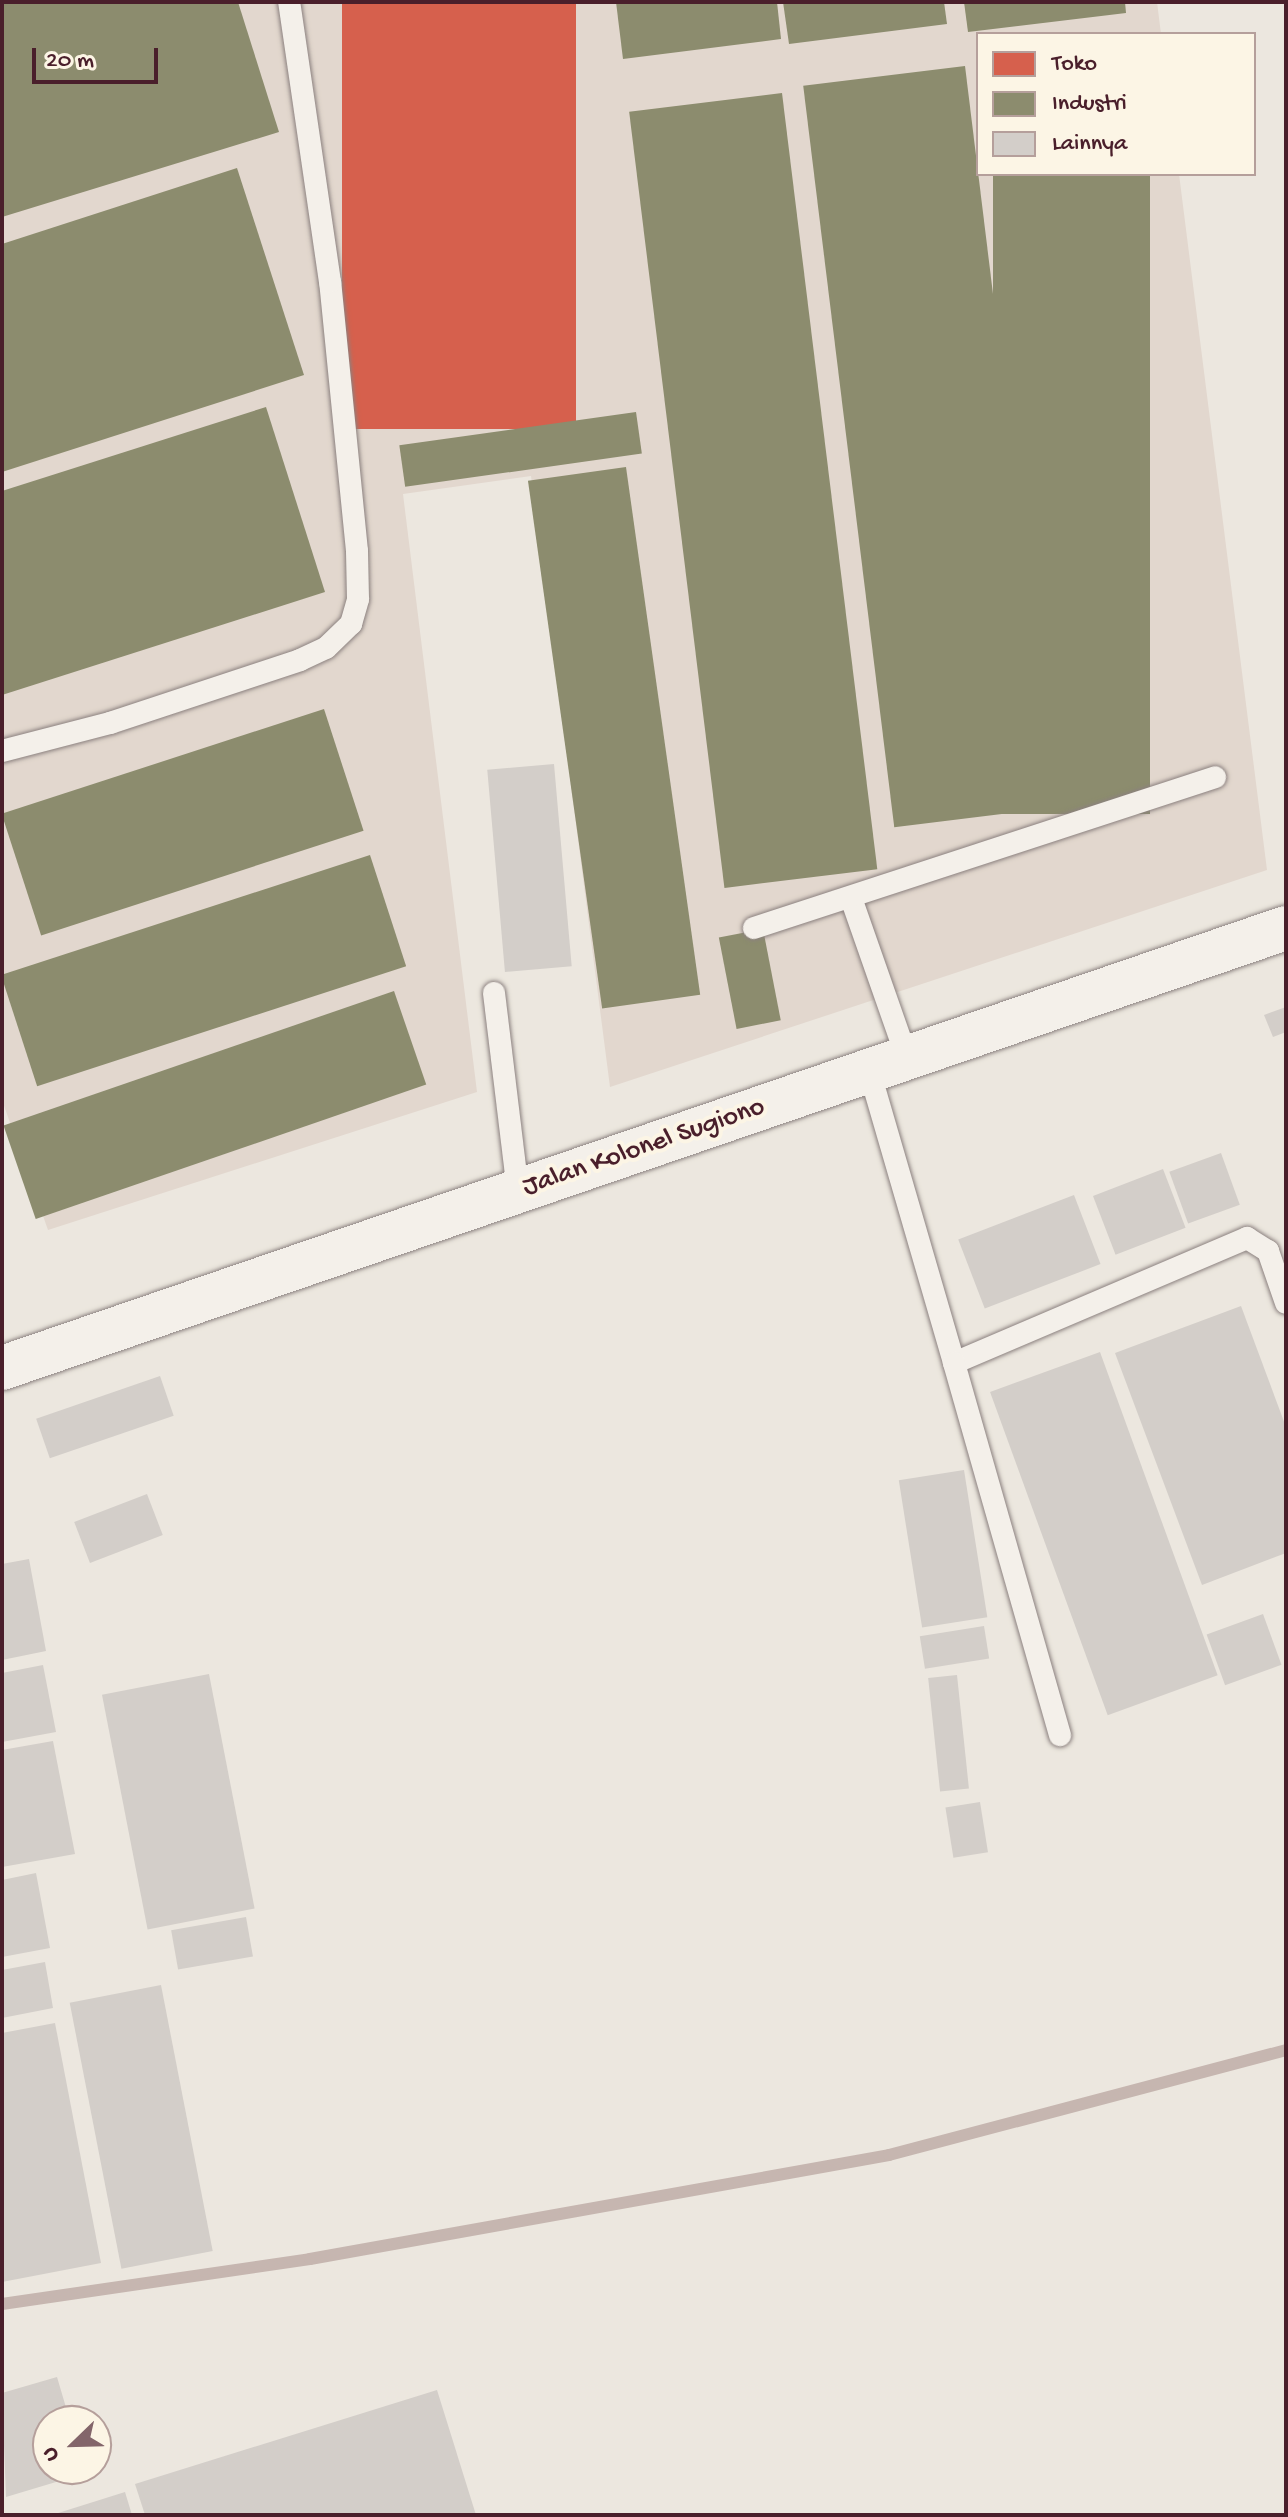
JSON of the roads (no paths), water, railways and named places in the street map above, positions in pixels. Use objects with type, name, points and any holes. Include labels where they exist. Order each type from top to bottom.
[{"type":"main road","name":"Jalan Kolonel Sugiono","points":[[2,1368],[1286,928]]},
{"type":"lane","points":[[2,751],[110,723],[300,660],[326,648],[351,624],[358,599],[357,551],[330,282],[289,2]]},
{"type":"lane","points":[[754,928],[1215,777]]},
{"type":"lane","points":[[851,898],[954,1363],[1060,1735]]},
{"type":"lane","points":[[494,993],[518,1191]]},
{"type":"lane","points":[[954,1363],[1247,1238],[1268,1251],[1286,1303]]},
{"type":"waterway","points":[[2,2304],[310,2259],[889,2155],[1286,2050]]}]
